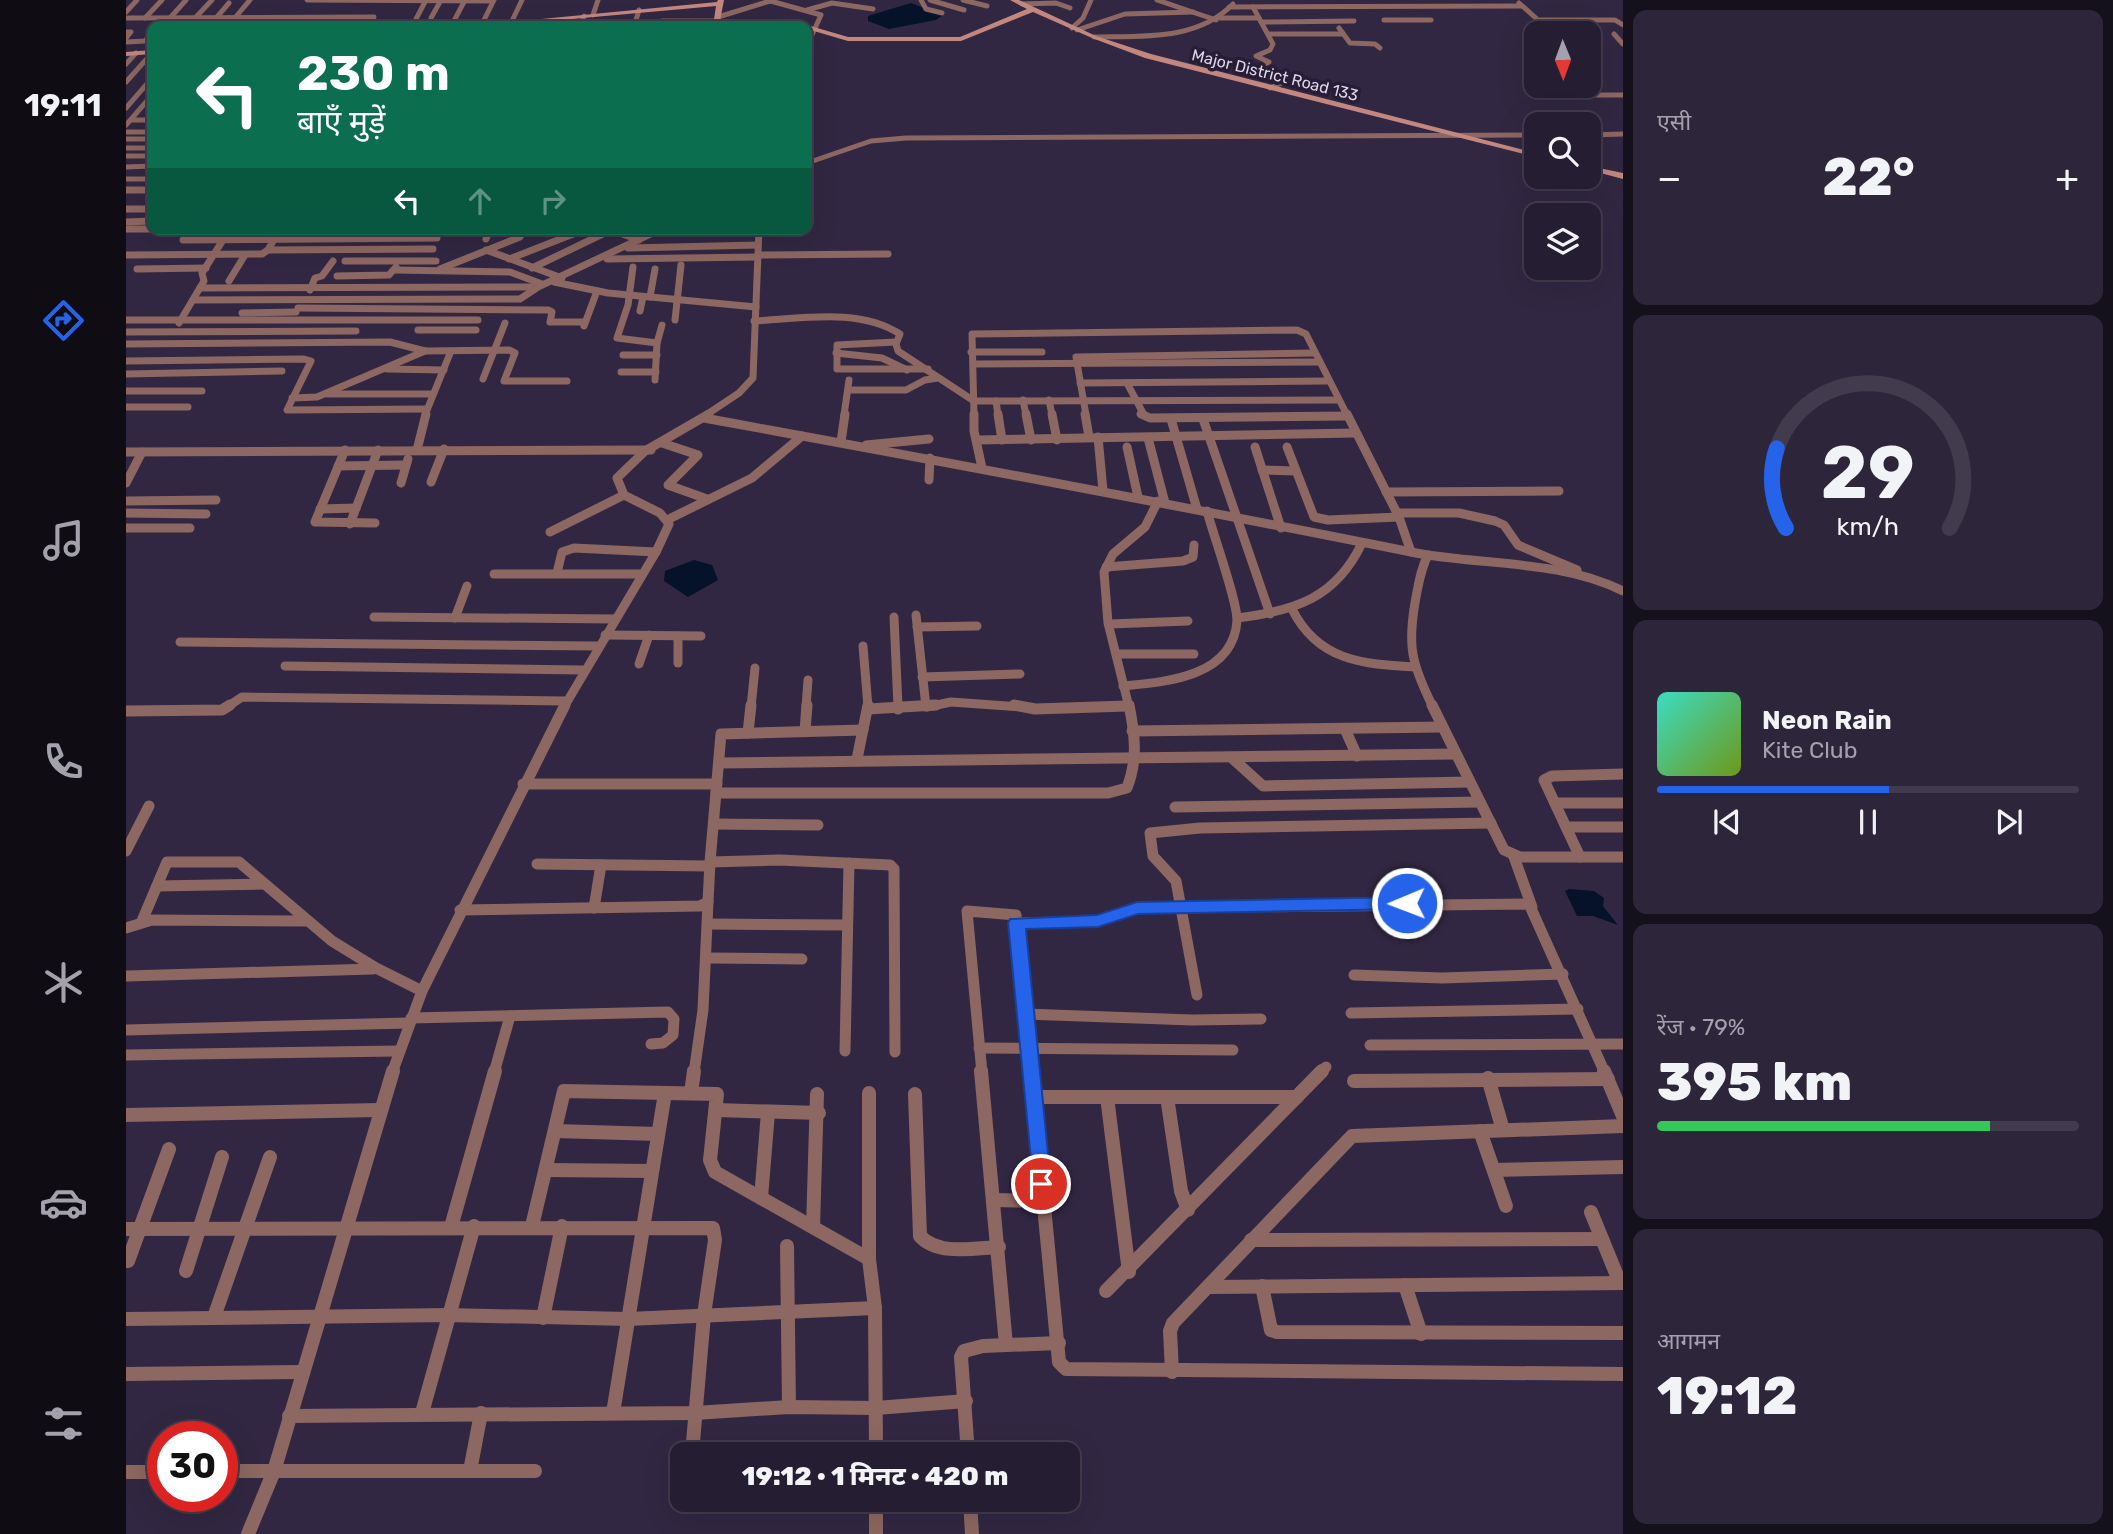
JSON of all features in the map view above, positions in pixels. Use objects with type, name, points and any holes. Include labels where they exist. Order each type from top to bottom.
[{"type":"main road","name":"Major District Road 133","points":[[1013,0],[1094,37],[1149,56],[1524,152]]},
{"type":"main road","points":[[532,21],[720,2],[717,21]]},
{"type":"main road","points":[[812,28],[854,39],[961,39],[1032,9]]},
{"type":"main road","points":[[126,54],[146,50]]},
{"type":"main road","points":[[1601,171],[1623,176]]},
{"type":"street","points":[[126,12],[137,0]]},
{"type":"street","points":[[145,18],[162,0]]},
{"type":"street","points":[[165,21],[186,0]]},
{"type":"street","points":[[195,18],[212,0]]},
{"type":"street","points":[[232,21],[250,0]]},
{"type":"street","points":[[307,0],[494,1],[484,21]]},
{"type":"street","points":[[512,21],[522,0]]},
{"type":"street","points":[[593,15],[598,0]]},
{"type":"street","points":[[717,21],[768,0],[821,15],[812,26]]},
{"type":"street","points":[[807,10],[844,0]]},
{"type":"street","points":[[921,0],[926,9],[942,13]]},
{"type":"street","points":[[930,0],[964,10]]},
{"type":"street","points":[[963,0],[987,6]]},
{"type":"street","points":[[1075,29],[1091,0]]},
{"type":"street","points":[[1157,0],[1217,19],[1340,31]]},
{"type":"street","points":[[1094,37],[1165,34],[1217,19],[1237,0]]},
{"type":"street","points":[[1311,0],[1315,7]]},
{"type":"street","points":[[1348,0],[1353,7]]},
{"type":"street","points":[[1448,0],[1454,6]]},
{"type":"street","points":[[1517,0],[1538,20],[1615,20],[1623,25]]},
{"type":"street","points":[[371,21],[385,1]]},
{"type":"street","points":[[416,19],[426,1]]},
{"type":"street","points":[[431,18],[441,1]]},
{"type":"street","points":[[455,19],[465,1]]},
{"type":"street","points":[[1022,4],[1049,1],[1070,8]]},
{"type":"street","points":[[217,18],[229,3]]},
{"type":"street","points":[[778,3],[824,5]]},
{"type":"street","points":[[832,3],[873,9]]},
{"type":"street","points":[[326,21],[340,6]]},
{"type":"street","points":[[1407,6],[1418,20]]},
{"type":"street","points":[[1229,7],[1522,6]]},
{"type":"street","points":[[1254,7],[1272,47],[1256,56],[1269,62],[1256,68],[1284,82],[1270,88]]},
{"type":"street","points":[[1343,7],[1353,20]]},
{"type":"street","points":[[1373,7],[1386,22],[1432,20]]},
{"type":"street","points":[[662,21],[664,8]]},
{"type":"street","points":[[635,20],[639,10]]},
{"type":"street","points":[[1075,29],[1125,14],[1172,15],[1193,12]]},
{"type":"street","points":[[1380,14],[1413,14]]},
{"type":"street","points":[[1530,15],[1623,14]]},
{"type":"street","points":[[582,21],[584,16]]},
{"type":"street","points":[[262,21],[266,17]]},
{"type":"street","points":[[297,21],[301,17]]},
{"type":"street","points":[[126,18],[330,17],[362,21]]},
{"type":"street","points":[[1262,23],[1353,20]]},
{"type":"street","points":[[1262,23],[1353,20]]},
{"type":"street","points":[[1334,21],[1350,43],[1375,44],[1380,48]]},
{"type":"street","points":[[1614,34],[1623,44]]},
{"type":"street","points":[[126,39],[145,41],[147,39]]},
{"type":"street","points":[[126,39],[146,50]]},
{"type":"street","points":[[126,64],[146,50]]},
{"type":"street","points":[[126,82],[146,50]]},
{"type":"street","points":[[126,108],[147,84]]},
{"type":"street","points":[[126,91],[147,92]]},
{"type":"street","points":[[1601,95],[1623,95]]},
{"type":"street","points":[[129,122],[147,99]]},
{"type":"street","points":[[129,122],[147,120]]},
{"type":"street","points":[[126,138],[147,133]]},
{"type":"street","points":[[1601,135],[1623,134]]},
{"type":"street","points":[[812,161],[851,146],[891,139],[1524,135]]},
{"type":"street","points":[[126,138],[147,139]]},
{"type":"street","points":[[126,148],[147,148]]},
{"type":"street","points":[[126,156],[147,156]]},
{"type":"street","points":[[126,167],[147,166]]},
{"type":"street","points":[[126,179],[147,179]]},
{"type":"street","points":[[126,190],[147,190]]},
{"type":"street","points":[[126,202],[147,202]]},
{"type":"street","points":[[126,209],[147,209]]},
{"type":"street","points":[[126,222],[147,221]]},
{"type":"street","points":[[126,229],[147,229]]},
{"type":"street","points":[[166,344],[200,288],[210,261],[226,235]]},
{"type":"street","points":[[137,269],[262,254],[268,250],[276,235]]},
{"type":"street","points":[[486,239],[488,235]]},
{"type":"street","points":[[434,271],[521,235]]},
{"type":"street","points":[[509,259],[571,235]]},
{"type":"street","points":[[532,268],[600,235]]},
{"type":"street","points":[[623,235],[638,241],[758,242]]},
{"type":"street","points":[[193,300],[520,299],[541,286],[649,235]]},
{"type":"street","points":[[700,235],[888,254]]},
{"type":"street","points":[[183,240],[437,238]]},
{"type":"street","points":[[626,248],[758,242]]},
{"type":"street","points":[[601,259],[758,242]]},
{"type":"street","points":[[669,519],[624,495],[619,489],[617,478],[651,450],[704,418],[753,378],[758,242]]},
{"type":"street","points":[[268,250],[433,249]]},
{"type":"street","points":[[483,249],[562,278]]},
{"type":"street","points":[[229,281],[245,255]]},
{"type":"street","points":[[127,258],[210,261]]},
{"type":"street","points":[[281,341],[312,285],[333,261]]},
{"type":"street","points":[[345,261],[436,261]]},
{"type":"street","points":[[337,276],[389,275],[397,261]]},
{"type":"street","points":[[675,320],[681,265]]},
{"type":"street","points":[[633,268],[629,295],[617,338],[657,343]]},
{"type":"street","points":[[640,311],[655,269]]},
{"type":"street","points":[[394,270],[510,272],[541,286]]},
{"type":"street","points":[[414,286],[423,271]]},
{"type":"street","points":[[554,282],[629,295],[756,307]]},
{"type":"street","points":[[200,288],[312,285],[541,286]]},
{"type":"street","points":[[126,320],[239,317],[297,310],[548,310],[552,312],[550,322],[584,324],[597,291]]},
{"type":"street","points":[[239,317],[249,299]]},
{"type":"street","points":[[407,346],[418,330],[430,299]]},
{"type":"street","points":[[239,317],[291,320],[478,320]]},
{"type":"street","points":[[754,321],[876,321],[900,334],[896,342],[898,351],[974,401],[1338,400]]},
{"type":"street","points":[[484,379],[505,323]]},
{"type":"street","points":[[621,372],[655,376],[657,343],[662,325]]},
{"type":"street","points":[[982,468],[972,408],[974,364],[970,337],[983,332],[1290,329],[1306,334],[1328,382],[1398,515],[1411,552]]},
{"type":"street","points":[[418,330],[476,330]]},
{"type":"street","points":[[126,332],[356,331]]},
{"type":"street","points":[[126,344],[390,342],[425,351],[509,350],[515,353],[504,381],[566,381]]},
{"type":"street","points":[[896,342],[841,344],[835,347],[839,370],[928,369]]},
{"type":"street","points":[[127,376],[147,344]]},
{"type":"street","points":[[323,394],[425,351]]},
{"type":"street","points":[[401,483],[451,351]]},
{"type":"street","points":[[971,352],[1042,352]]},
{"type":"street","points":[[836,353],[867,354],[893,362],[907,370]]},
{"type":"street","points":[[1103,491],[1094,437],[1075,365],[1076,357],[1314,353]]},
{"type":"street","points":[[623,355],[657,355]]},
{"type":"street","points":[[126,361],[309,360],[311,361],[287,410],[427,409]]},
{"type":"street","points":[[974,364],[1319,362]]},
{"type":"street","points":[[1112,365],[1117,383]]},
{"type":"street","points":[[381,369],[444,370]]},
{"type":"street","points":[[127,376],[282,372]]},
{"type":"street","points":[[850,390],[912,389],[920,382],[938,378]]},
{"type":"street","points":[[841,442],[850,390],[849,380]]},
{"type":"street","points":[[1204,382],[1210,400]]},
{"type":"street","points":[[1080,383],[1328,382]]},
{"type":"street","points":[[1127,383],[1145,417],[1202,419],[1347,416]]},
{"type":"street","points":[[126,391],[202,391]]},
{"type":"street","points":[[292,398],[323,394],[433,394]]},
{"type":"street","points":[[1023,400],[1031,439]]},
{"type":"street","points":[[1049,400],[1057,440]]},
{"type":"street","points":[[996,401],[1002,440]]},
{"type":"street","points":[[126,407],[188,407]]},
{"type":"street","points":[[1276,417],[1284,435]]},
{"type":"street","points":[[704,418],[1161,502],[1363,544],[1585,575]]},
{"type":"street","points":[[1123,686],[1178,679],[1217,663],[1235,634],[1237,618],[1171,419]]},
{"type":"street","points":[[1202,419],[1270,614]]},
{"type":"street","points":[[977,440],[1355,433]]},
{"type":"street","points":[[248,1534],[274,1471],[317,1315],[346,1228],[398,1051],[422,991],[523,784],[583,670],[656,552],[669,519],[752,478],[802,436]]},
{"type":"street","points":[[523,784],[1108,793],[1126,788],[1134,773],[1136,756],[1110,624],[1105,589],[1106,567],[1121,544],[1146,526],[1161,502],[1148,438]]},
{"type":"street","points":[[863,446],[884,441],[929,439]]},
{"type":"street","points":[[662,443],[698,455],[668,485],[708,499]]},
{"type":"street","points":[[1255,447],[1281,528]]},
{"type":"street","points":[[1287,447],[1314,517],[1328,520],[1459,513],[1495,520],[1508,530],[1518,545],[1623,591]]},
{"type":"street","points":[[431,482],[444,449]]},
{"type":"street","points":[[345,450],[320,509],[317,524],[375,523]]},
{"type":"street","points":[[350,524],[379,450]]},
{"type":"street","points":[[126,452],[651,450]]},
{"type":"street","points":[[1138,498],[1128,451],[1153,456]]},
{"type":"street","points":[[126,483],[130,469],[142,452]]},
{"type":"street","points":[[929,480],[930,458]]},
{"type":"street","points":[[338,466],[406,466]]},
{"type":"street","points":[[1262,470],[1296,471]]},
{"type":"street","points":[[1386,492],[1559,491]]},
{"type":"street","points":[[550,532],[624,495]]},
{"type":"street","points":[[126,501],[216,500]]},
{"type":"street","points":[[320,509],[356,508]]},
{"type":"street","points":[[126,513],[206,514]]},
{"type":"street","points":[[126,528],[190,528]]},
{"type":"street","points":[[1237,618],[1270,614],[1310,603],[1340,578],[1354,562],[1363,544]]},
{"type":"street","points":[[1106,567],[1190,559],[1194,545]]},
{"type":"street","points":[[557,573],[562,552],[574,548],[656,552]]},
{"type":"street","points":[[1428,555],[1422,566],[1409,634],[1415,667],[1421,686],[1504,850],[1514,856],[1623,857]]},
{"type":"street","points":[[494,574],[642,574]]},
{"type":"street","points":[[455,618],[467,586]]},
{"type":"street","points":[[1292,609],[1305,633],[1325,648],[1358,660],[1415,667]]},
{"type":"street","points":[[916,615],[926,707]]},
{"type":"street","points":[[374,617],[615,619]]},
{"type":"street","points":[[894,618],[898,709]]},
{"type":"street","points":[[1110,624],[1188,621]]},
{"type":"street","points":[[917,627],[976,626]]},
{"type":"street","points":[[605,635],[701,636]]},
{"type":"street","points":[[639,664],[649,635]]},
{"type":"street","points":[[678,636],[678,663]]},
{"type":"street","points":[[180,642],[598,646]]},
{"type":"street","points":[[857,759],[868,709],[863,646]]},
{"type":"street","points":[[1116,654],[1194,654]]},
{"type":"street","points":[[285,666],[583,670]]},
{"type":"street","points":[[748,733],[755,668]]},
{"type":"street","points":[[922,677],[1020,674]]},
{"type":"street","points":[[805,732],[808,680]]},
{"type":"street","points":[[126,711],[222,710],[242,697],[567,701]]},
{"type":"street","points":[[868,709],[926,707],[951,702],[1005,703],[1035,709],[1127,706]]},
{"type":"street","points":[[1132,731],[1442,727]]},
{"type":"street","points":[[1345,729],[1357,756]]},
{"type":"street","points":[[691,1093],[708,958],[710,864],[721,734],[863,730]]},
{"type":"street","points":[[719,763],[857,759],[1136,756],[1232,758],[1456,754]]},
{"type":"street","points":[[1232,758],[1263,786],[1470,782]]},
{"type":"street","points":[[1580,857],[1544,780],[1546,776],[1623,774]]},
{"type":"street","points":[[1175,807],[1480,802]]},
{"type":"street","points":[[1555,803],[1623,803]]},
{"type":"street","points":[[126,851],[130,835],[149,806]]},
{"type":"street","points":[[714,824],[817,825]]},
{"type":"street","points":[[1197,995],[1182,909],[1173,876],[1153,856],[1150,833],[1491,824]]},
{"type":"street","points":[[1566,827],[1623,827]]},
{"type":"street","points":[[1514,856],[1532,907],[1623,1116]]},
{"type":"street","points":[[142,921],[167,862],[228,860],[247,866],[305,921],[373,969],[422,991]]},
{"type":"street","points":[[537,864],[710,864],[779,860],[882,864],[894,869],[895,1052]]},
{"type":"street","points":[[845,1051],[849,863]]},
{"type":"street","points":[[594,908],[601,864]]},
{"type":"street","points":[[157,886],[263,884]]},
{"type":"street","points":[[460,910],[700,906],[708,902]]},
{"type":"street","points":[[1017,923],[1085,922],[1106,919],[1126,910],[1521,902],[1532,907]]},
{"type":"street","points":[[1006,1345],[967,911],[1016,915],[1059,1362],[1066,1369],[1623,1374]]},
{"type":"street","points":[[126,928],[142,921],[305,921]]},
{"type":"street","points":[[708,924],[847,925]]},
{"type":"street","points":[[708,958],[802,959]]},
{"type":"street","points":[[127,976],[373,969]]},
{"type":"street","points":[[1354,975],[1451,978],[1563,974]]},
{"type":"street","points":[[1351,1013],[1578,1009]]},
{"type":"street","points":[[126,1030],[668,1012],[674,1019],[673,1035],[663,1043],[651,1044]]},
{"type":"street","points":[[1025,1014],[1192,1020],[1261,1019]]},
{"type":"street","points":[[451,1227],[510,1016]]},
{"type":"street","points":[[1370,1045],[1623,1044]]},
{"type":"street","points":[[979,1048],[1233,1050]]},
{"type":"street","points":[[126,1055],[398,1051]]},
{"type":"street","points":[[1106,1292],[1129,1272],[1326,1067]]},
{"type":"street","points":[[1488,1078],[1503,1130]]},
{"type":"street","points":[[1354,1081],[1608,1079]]},
{"type":"street","points":[[532,1226],[564,1091],[717,1094],[710,1160],[715,1172],[869,1259]]},
{"type":"street","points":[[613,1413],[664,1093]]},
{"type":"street","points":[[869,1093],[869,1259],[875,1308],[876,1442]]},
{"type":"street","points":[[813,1227],[819,1113],[817,1094]]},
{"type":"street","points":[[915,1094],[920,1236],[923,1242],[933,1247],[999,1247]]},
{"type":"street","points":[[1032,1097],[1297,1097]]},
{"type":"street","points":[[1107,1097],[1129,1272]]},
{"type":"street","points":[[1167,1097],[1181,1191],[1188,1210]]},
{"type":"street","points":[[126,1115],[379,1110]]},
{"type":"street","points":[[716,1110],[819,1113]]},
{"type":"street","points":[[761,1198],[768,1112]]},
{"type":"street","points":[[1172,1372],[1170,1331],[1173,1323],[1352,1136],[1623,1126]]},
{"type":"street","points":[[555,1131],[658,1134]]},
{"type":"street","points":[[1480,1131],[1506,1206]]},
{"type":"street","points":[[128,1261],[133,1229],[169,1149]]},
{"type":"street","points":[[186,1271],[222,1157]]},
{"type":"street","points":[[214,1317],[270,1157]]},
{"type":"street","points":[[1494,1170],[1623,1167]]},
{"type":"street","points":[[546,1170],[652,1171]]},
{"type":"street","points":[[994,1200],[1043,1201]]},
{"type":"street","points":[[1208,1287],[1621,1283],[1591,1212]]},
{"type":"street","points":[[422,1413],[447,1315],[474,1226]]},
{"type":"street","points":[[133,1229],[474,1226],[713,1228],[715,1240],[704,1315],[693,1442]]},
{"type":"street","points":[[543,1318],[562,1226]]},
{"type":"street","points":[[1251,1240],[1602,1239]]},
{"type":"street","points":[[787,1246],[789,1407]]},
{"type":"street","points":[[1405,1285],[1421,1334]]},
{"type":"street","points":[[1262,1286],[1271,1330],[1421,1334],[1623,1333]]},
{"type":"street","points":[[126,1319],[447,1315],[628,1319],[875,1308]]},
{"type":"street","points":[[968,1442],[961,1357],[964,1351],[984,1346],[1059,1343]]},
{"type":"street","points":[[126,1374],[301,1372]]},
{"type":"street","points":[[289,1416],[695,1413],[789,1407],[876,1408],[966,1401]]},
{"type":"street","points":[[470,1471],[481,1413]]},
{"type":"street","points":[[238,1471],[535,1471]]},
{"type":"street","points":[[126,1472],[147,1472]]},
{"type":"street","points":[[876,1512],[876,1534]]},
{"type":"street","points":[[971,1512],[972,1534]]},
{"type":"water","points":[[911,3],[943,15],[936,20],[889,29],[868,21],[868,16]]},
{"type":"water","points":[[694,560],[712,565],[718,580],[688,597],[664,581],[665,571]]},
{"type":"water","points":[[1565,891],[1594,891],[1604,898],[1603,906],[1618,925],[1593,916],[1577,916]]},
{"type":"route","points":[[1041,1184],[1017,923],[1098,921],[1137,908],[1407,903]]}]
